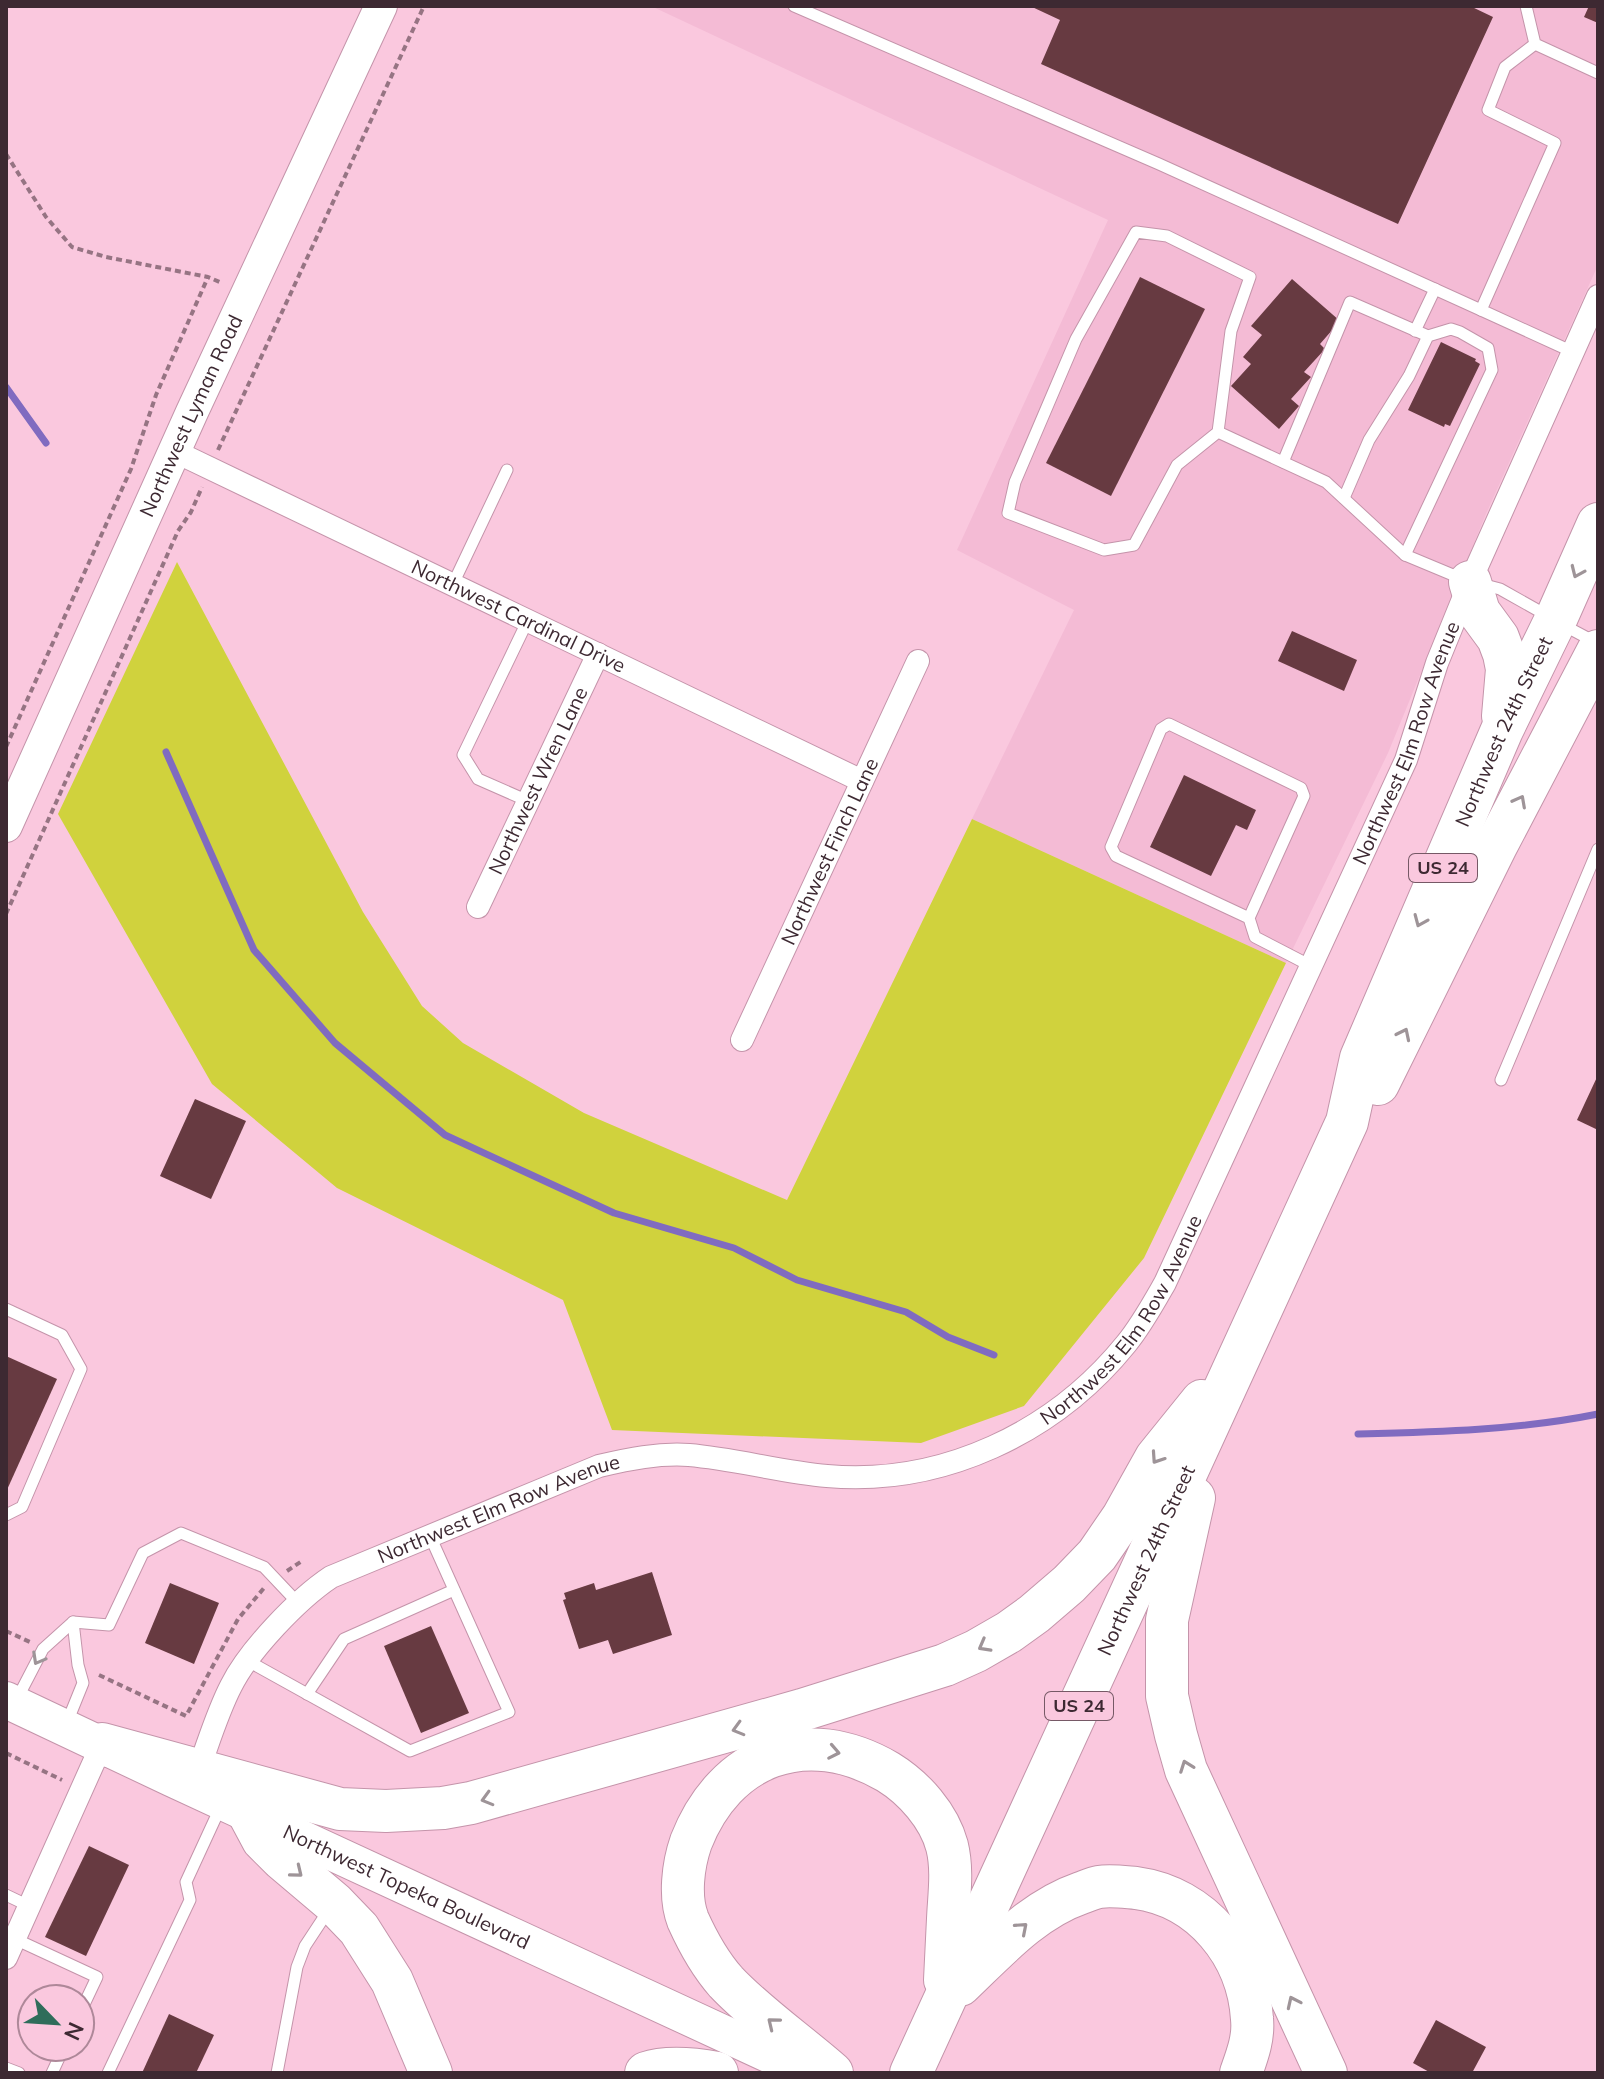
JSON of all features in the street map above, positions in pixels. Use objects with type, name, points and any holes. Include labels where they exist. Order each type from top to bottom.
[{"type":"highway","name":"Northwest 24th Street","points":[[944,2000],[1347,1122],[1361,1058],[1502,730],[1598,524]]},
{"type":"highway","points":[[1470,582],[1479,612],[1498,638],[1504,654],[1507,669],[1502,730]]},
{"type":"highway","name":"Northwest 24th Street","points":[[1347,1122],[1382,1079],[1496,846],[1598,651]]},
{"type":"highway","points":[[84,1735],[215,1793],[340,1809],[386,1811],[443,1808],[471,1803],[760,1722],[945,1665],[1009,1632],[1069,1584],[1097,1555],[1123,1517],[1156,1458],[1240,1354]]},
{"type":"highway","points":[[1214,1412],[1167,1620],[1167,1696],[1186,1770],[1326,2073]]},
{"type":"highway","points":[[832,2073],[725,1980],[708,1957],[687,1917],[683,1877],[687,1852],[712,1801],[746,1769],[788,1750],[827,1750],[855,1756],[902,1780],[931,1812],[947,1846],[950,1888],[944,2000]]},
{"type":"highway","points":[[215,1793],[359,1929],[392,1981],[431,2073]]},
{"type":"highway","points":[[944,2000],[1026,1923],[1048,1909],[1099,1887],[1151,1890],[1196,1911],[1211,1925],[1238,1961],[1249,1992],[1253,2022],[1249,2052],[1241,2073]]},
{"type":"highway","name":"US 24","points":[[911,2073],[944,2000]]},
{"type":"highway","points":[[646,2073],[653,2070],[698,2069],[717,2073]]},
{"type":"main road","points":[[10,1702],[84,1735]]},
{"type":"main road","name":"Northwest Topeka Boulevard","points":[[215,1793],[809,2073]]},
{"type":"street","name":"Northwest Lyman Road","points":[[6,826],[246,293],[381,6]]},
{"type":"street","name":"Northwest Elm Row Avenue","points":[[215,1793],[231,1684],[298,1603],[331,1577],[599,1466],[621,1460],[689,1455],[830,1476],[873,1477],[954,1462],[1036,1426],[1096,1379],[1127,1343],[1165,1283],[1406,760],[1437,663],[1470,582],[1598,296]]},
{"type":"street","name":"Northwest Cardinal Drive","points":[[174,451],[862,781]]},
{"type":"street","name":"Northwest Wren Lane","points":[[478,907],[598,654]]},
{"type":"street","name":"Northwest Finch Lane","points":[[742,1040],[918,661]]},
{"type":"street","points":[[10,1949],[29,1906],[84,1735]]},
{"type":"lane","points":[[794,6],[1159,164],[1573,352]]},
{"type":"lane","points":[[1526,6],[1535,44]]},
{"type":"lane","points":[[1481,310],[1555,143],[1488,110],[1505,67],[1535,44]]},
{"type":"lane","points":[[1535,44],[1598,73]]},
{"type":"lane","points":[[1136,232],[1167,236],[1250,277],[1231,331],[1218,432],[1177,465],[1134,545],[1104,550],[1008,513],[1015,482],[1076,339],[1136,232]]},
{"type":"lane","points":[[1415,331],[1435,289]]},
{"type":"lane","points":[[1283,462],[1350,302],[1428,336],[1451,329],[1488,348],[1492,370],[1405,555]]},
{"type":"lane","points":[[1344,498],[1369,440],[1409,376],[1428,336]]},
{"type":"lane","points":[[1218,432],[1326,482],[1405,555],[1470,582],[1500,589],[1598,643]]},
{"type":"lane","points":[[453,584],[507,470]]},
{"type":"lane","points":[[528,620],[463,755],[478,779],[528,801]]},
{"type":"lane","points":[[1249,918],[1116,856],[1111,847],[1161,729],[1169,724],[1301,788],[1304,796],[1249,918],[1255,937],[1311,966]]},
{"type":"lane","points":[[1501,1080],[1598,849]]},
{"type":"lane","points":[[6,1309],[62,1335],[81,1369],[22,1507],[6,1515]]},
{"type":"lane","points":[[10,1702],[43,1649],[73,1622],[109,1625],[143,1553],[181,1533],[264,1567],[298,1603]]},
{"type":"lane","points":[[248,1661],[410,1751],[509,1712],[430,1536]]},
{"type":"lane","points":[[307,1694],[344,1639],[454,1590]]},
{"type":"lane","points":[[73,1622],[83,1683],[84,1735]]},
{"type":"lane","points":[[108,2073],[190,1900],[186,1882],[215,1793]]},
{"type":"lane","points":[[6,1895],[29,1906]]},
{"type":"lane","points":[[277,2073],[297,1967],[305,1946],[334,1903]]},
{"type":"lane","points":[[10,1949],[97,1977],[94,1983]]},
{"type":"lane","points":[[6,2068],[19,2073]]},
{"type":"path","points":[[6,154],[46,217],[72,247],[106,257],[208,277],[246,293]]},
{"type":"path","points":[[6,747],[131,469],[156,395],[208,277]]},
{"type":"path","points":[[78,1665],[186,1716],[238,1619],[269,1583],[302,1561]]},
{"type":"path","points":[[6,1631],[43,1649]]},
{"type":"path","points":[[6,1753],[64,1781]]},
{"type":"shaded area","points":[[651,6],[1598,6],[1598,265],[1486,514],[1388,753],[1286,963],[972,819],[1074,610],[957,550],[1108,220]]},
{"type":"shaded area","points":[[177,562],[363,912],[422,1006],[463,1043],[584,1113],[787,1200],[972,819],[1286,963],[1144,1258],[1024,1406],[921,1443],[612,1430],[563,1300],[337,1188],[212,1084],[58,814]]},
{"type":"building","points":[[1030,6],[1470,6],[1493,17],[1398,224],[1041,64],[1060,20]]},
{"type":"building","points":[[1589,6],[1598,6],[1598,23],[1584,17]]},
{"type":"building","points":[[1140,277],[1205,309],[1111,496],[1046,463]]},
{"type":"building","points":[[1292,279],[1340,321],[1320,344],[1325,349],[1304,372],[1311,377],[1291,399],[1299,406],[1279,429],[1231,386],[1251,364],[1243,357],[1262,335],[1251,326]]},
{"type":"building","points":[[1441,342],[1480,364],[1450,426],[1445,424],[1444,427],[1408,410]]},
{"type":"building","points":[[1292,631],[1357,660],[1344,691],[1278,661]]},
{"type":"building","points":[[1184,775],[1256,810],[1247,830],[1236,825],[1211,876],[1150,847]]},
{"type":"building","points":[[1598,1075],[1598,1130],[1577,1120]]},
{"type":"building","points":[[195,1099],[246,1121],[211,1199],[160,1176]]},
{"type":"building","points":[[6,1356],[57,1379],[6,1492]]},
{"type":"building","points":[[652,1572],[672,1635],[613,1654],[608,1640],[579,1649],[563,1600],[566,1599],[564,1593],[594,1583],[596,1590]]},
{"type":"building","points":[[170,1583],[219,1603],[194,1664],[145,1643]]},
{"type":"building","points":[[431,1626],[469,1713],[421,1733],[384,1646]]},
{"type":"building","points":[[89,1846],[129,1865],[86,1956],[45,1937]]},
{"type":"building","points":[[169,2014],[214,2035],[196,2073],[142,2073]]},
{"type":"building","points":[[1436,2020],[1486,2047],[1472,2073],[1431,2073],[1413,2063]]},
{"type":"waterway","points":[[6,387],[46,443]]},
{"type":"waterway","points":[[166,752],[254,950],[335,1043],[445,1135],[614,1213],[734,1248],[797,1280],[906,1312],[948,1337],[994,1355]]},
{"type":"waterway","points":[[1358,1434],[1508,1427],[1598,1414]]}]
